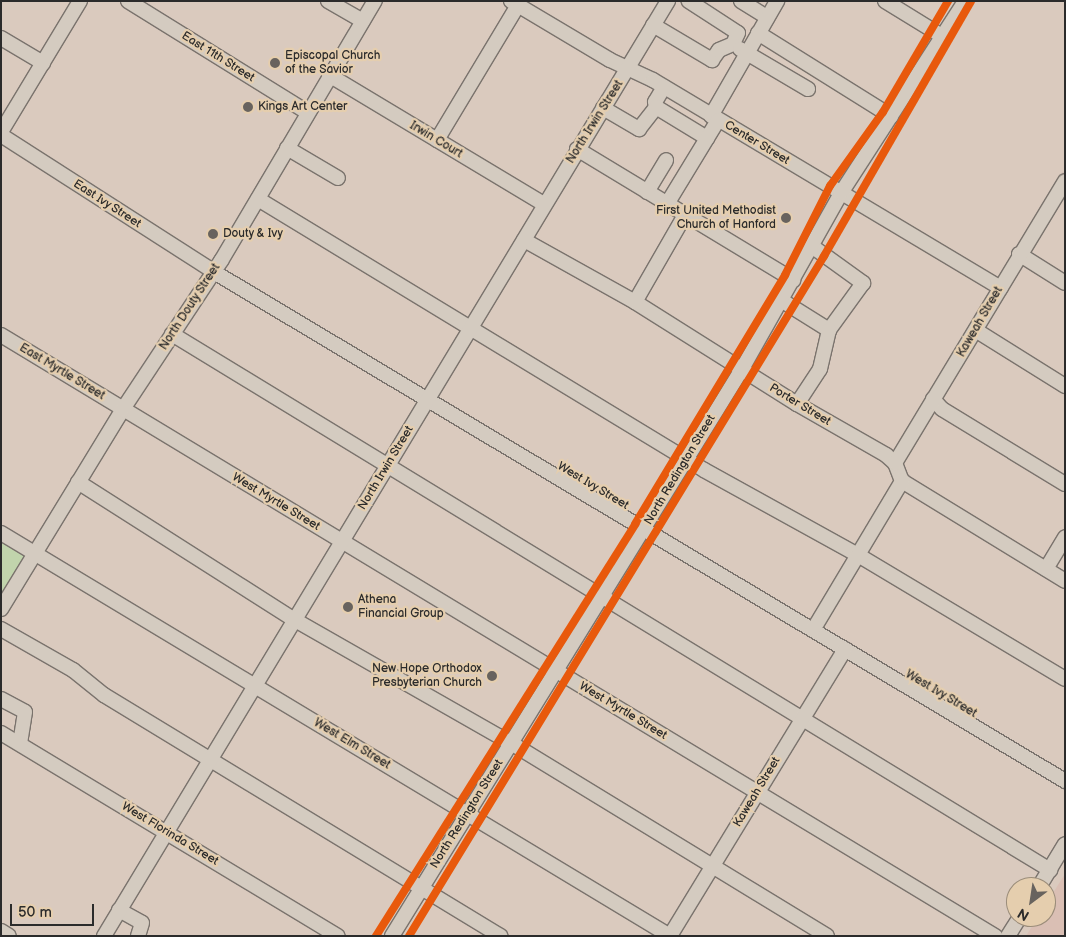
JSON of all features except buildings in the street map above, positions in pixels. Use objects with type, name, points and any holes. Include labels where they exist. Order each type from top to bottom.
[{"type":"street","points":[[1,134],[80,1]]},
{"type":"street","name":"East 11th Street","points":[[128,1],[308,112]]},
{"type":"street","points":[[328,1],[363,22]]},
{"type":"street","name":"North Douty Street","points":[[1,609],[122,409],[214,272],[329,75],[375,1]]},
{"type":"street","name":"North Irwin Street","points":[[104,936],[668,1]]},
{"type":"street","points":[[654,25],[712,60],[719,50],[733,44],[737,36],[736,29],[689,1]]},
{"type":"street","points":[[742,1],[767,17]]},
{"type":"street","points":[[667,204],[707,138],[714,118],[746,52],[777,1]]},
{"type":"street","points":[[885,1],[942,36]]},
{"type":"street","name":"North Redington Street","points":[[392,936],[742,369],[813,247],[841,193],[965,1]]},
{"type":"street","points":[[437,140],[514,3]]},
{"type":"street","name":"Center Street","points":[[514,3],[664,87],[1000,288]]},
{"type":"street","points":[[758,33],[891,116]]},
{"type":"street","points":[[1,38],[43,63]]},
{"type":"street","points":[[733,44],[808,89]]},
{"type":"street","name":"Irwin Court","points":[[329,75],[544,204]]},
{"type":"street","points":[[603,108],[641,129],[656,107],[655,102],[664,87]]},
{"type":"street","points":[[656,107],[707,138]]},
{"type":"street","name":"East Ivy Street","points":[[1,134],[214,272]]},
{"type":"street","points":[[287,148],[338,178]]},
{"type":"street","points":[[577,149],[793,280]]},
{"type":"street","points":[[647,192],[666,160]]},
{"type":"street","name":"Kaweah Street","points":[[895,463],[977,331],[1019,254],[1065,181]]},
{"type":"street","points":[[258,199],[687,459],[858,555],[1065,679]]},
{"type":"street","points":[[635,302],[685,215]]},
{"type":"street","name":"Porter Street","points":[[524,240],[635,302],[895,463]]},
{"type":"street","points":[[797,404],[820,369],[829,330],[863,283],[813,247]]},
{"type":"street","points":[[1019,254],[1065,283]]},
{"type":"street","name":"West Ivy Street","points":[[214,272],[1065,781]]},
{"type":"street","points":[[781,300],[829,330]]},
{"type":"street","points":[[977,331],[1065,386]]},
{"type":"street","points":[[172,334],[1050,870]]},
{"type":"street","name":"East Myrtle Street","points":[[1,335],[122,409]]},
{"type":"street","points":[[933,399],[942,409],[1065,484]]},
{"type":"street","name":"West Myrtle Street","points":[[122,409],[995,936]]},
{"type":"street","points":[[895,463],[902,481],[1065,581]]},
{"type":"street","points":[[813,630],[902,481]]},
{"type":"street","points":[[78,482],[294,620],[511,743],[827,936]]},
{"type":"street","name":"West Elm Street","points":[[1,533],[670,936]]},
{"type":"street","points":[[1046,569],[1065,537]]},
{"type":"street","points":[[1,629],[73,670],[104,695],[211,758],[500,936]]},
{"type":"street","name":"Kaweah Street","points":[[670,936],[845,649]]},
{"type":"street","points":[[1,699],[25,712],[20,744]]},
{"type":"street","name":"West Florinda Street","points":[[1,733],[338,936]]},
{"type":"street","points":[[1045,877],[1065,844]]},
{"type":"street","points":[[119,910],[142,923],[138,936]]},
{"type":"street","points":[[1,931],[9,936]]},
{"type":"shaded area","points":[[1065,874],[1065,936],[1026,936],[1032,927],[1056,927],[1056,888]]},
{"type":"green space","points":[[1,533],[35,553],[1,609]]},
{"type":"cycle path","points":[[376,936],[635,524],[785,275],[830,186],[883,112],[948,1]]},
{"type":"cycle path","points":[[409,936],[824,256],[971,1]]},
{"type":"place","name":"Episcopal Church of the Savior","points":[[275,63]]},
{"type":"place","name":"Kings Art Center","points":[[248,107]]},
{"type":"place","name":"First United Methodist Church of Hanford","points":[[786,218]]},
{"type":"place","name":"Douty & Ivy","points":[[213,234]]},
{"type":"place","name":"Athena Financial Group","points":[[348,607]]},
{"type":"place","name":"New Hope Orthodox Presbyterian Church","points":[[492,676]]}]
